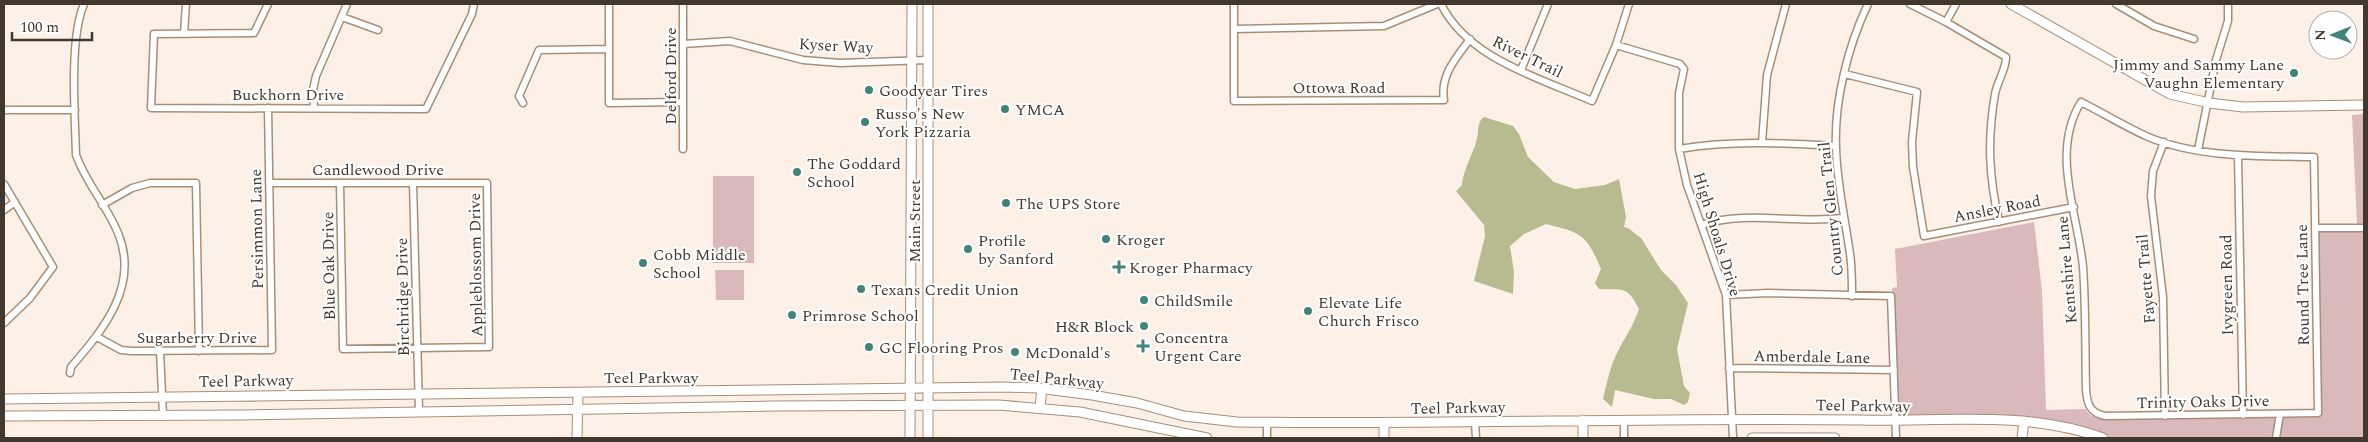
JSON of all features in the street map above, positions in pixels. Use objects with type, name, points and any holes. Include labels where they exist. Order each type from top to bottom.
[{"type":"main road","name":"Main Street","points":[[910,438],[912,4]]},
{"type":"main road","name":"Main Street","points":[[928,4],[928,438]]},
{"type":"main road","points":[[2011,4],[2170,94],[2243,107],[2364,105]]},
{"type":"main road","points":[[910,271],[929,272]]},
{"type":"main road","name":"Teel Parkway","points":[[4,399],[1004,387],[1042,388],[1132,402],[1210,420],[1267,423],[1732,418],[1895,421],[2000,419],[2047,424],[2103,438]]},
{"type":"main road","points":[[1040,408],[1042,388]]},
{"type":"main road","points":[[702,392],[702,407]]},
{"type":"main road","points":[[577,438],[578,393]]},
{"type":"main road","points":[[1129,421],[1132,402]]},
{"type":"main road","name":"Teel Parkway","points":[[4,416],[163,416],[702,407],[999,405],[1040,408],[1129,421],[1207,438]]},
{"type":"main road","points":[[1583,420],[1583,438]]},
{"type":"main road","points":[[2022,438],[2024,421]]},
{"type":"main road","points":[[1384,423],[1384,438]]},
{"type":"main road","name":"Teel Parkway","points":[[1752,438],[1835,438]]},
{"type":"street","points":[[70,373],[71,367],[97,337],[115,308],[122,287],[124,269],[118,233],[82,172],[76,155],[76,41],[78,18],[84,4]]},
{"type":"street","points":[[186,4],[184,34],[254,33],[268,4]]},
{"type":"street","points":[[314,108],[313,90],[316,76],[347,4]]},
{"type":"street","name":"Buckhorn Drive","points":[[184,34],[154,34],[150,108],[426,108],[472,14],[474,4]]},
{"type":"street","points":[[609,4],[609,103],[683,102]]},
{"type":"street","name":"Delford Drive","points":[[683,4],[683,149]]},
{"type":"street","points":[[1234,4],[1234,29],[1384,26],[1436,4]]},
{"type":"street","name":"River Trail","points":[[1441,4],[1451,23],[1470,40],[1495,57],[1592,101],[1616,45]]},
{"type":"street","points":[[1521,70],[1548,4]]},
{"type":"street","points":[[1616,45],[1629,4]]},
{"type":"street","points":[[1762,143],[1767,75],[1786,4]]},
{"type":"street","name":"Country Glen Trail","points":[[1852,296],[1851,255],[1843,218],[1836,146],[1838,107],[1845,74],[1868,4]]},
{"type":"street","points":[[1910,4],[1946,22],[2006,57],[2006,63],[1996,91],[1990,127],[1990,176],[1998,222]]},
{"type":"street","points":[[1946,22],[1956,4]]},
{"type":"street","points":[[2116,4],[2154,26],[2194,39]]},
{"type":"street","points":[[2198,150],[2216,60],[2228,21],[2228,4]]},
{"type":"street","points":[[342,17],[378,30]]},
{"type":"street","name":"Ottowa Road","points":[[1234,29],[1234,101],[1444,100],[1442,89],[1447,73],[1470,40]]},
{"type":"street","name":"Kyser Way","points":[[683,44],[730,42],[803,60],[840,63],[928,60]]},
{"type":"street","name":"High Shoals Drive","points":[[1616,45],[1680,64],[1684,69],[1679,93],[1679,149],[1687,185],[1726,295],[1733,438]]},
{"type":"street","points":[[523,103],[519,96],[539,50],[609,49]]},
{"type":"street","name":"Ansley Road","points":[[1845,74],[1917,92],[1912,142],[1913,167],[1924,236],[2074,207]]},
{"type":"street","name":"Kentshire Lane","points":[[2090,409],[2086,390],[2082,259],[2067,177],[2066,159],[2075,112],[2081,102],[2147,137],[2164,142]]},
{"type":"street","name":"Persimmon Lane","points":[[268,108],[272,350]]},
{"type":"street","points":[[4,110],[75,110]]},
{"type":"street","points":[[2164,142],[2198,150],[2238,156]]},
{"type":"street","name":"Fayette Trail","points":[[2164,142],[2153,171],[2151,196],[2163,296],[2165,416]]},
{"type":"street","points":[[1679,149],[1712,143],[1836,146]]},
{"type":"street","name":"Round Tree Lane","points":[[2238,156],[2314,157],[2318,413]]},
{"type":"street","name":"Ivygreen Road","points":[[2238,156],[2243,415]]},
{"type":"street","points":[[102,205],[132,188],[150,183],[196,182],[199,351]]},
{"type":"street","name":"Candlewood Drive","points":[[268,183],[487,182]]},
{"type":"street","name":"Appleblossom Drive","points":[[418,348],[490,347],[487,182]]},
{"type":"street","name":"Blue Oak Drive","points":[[340,183],[343,348],[418,348]]},
{"type":"street","name":"Birchridge Drive","points":[[413,183],[419,412]]},
{"type":"street","points":[[4,184],[53,267],[30,298],[4,322]]},
{"type":"street","points":[[4,210],[15,202]]},
{"type":"street","points":[[1701,225],[1726,219],[1824,220],[1843,218]]},
{"type":"street","points":[[2315,228],[2364,228]]},
{"type":"street","points":[[1726,295],[1768,293],[1891,296],[1896,438]]},
{"type":"street","name":"Sugarberry Drive","points":[[97,337],[121,350],[272,350]]},
{"type":"street","points":[[160,351],[163,416]]},
{"type":"street","name":"Amberdale Lane","points":[[1729,368],[1894,370]]},
{"type":"street","name":"Trinity Oaks Drive","points":[[2090,409],[2097,415],[2105,416],[2318,413]]},
{"type":"street","points":[[2276,438],[2280,414]]},
{"type":"street","points":[[1624,420],[1624,438]]},
{"type":"street","points":[[1475,422],[1476,438]]},
{"type":"street","points":[[1267,423],[1267,438]]},
{"type":"shaded area","points":[[2364,114],[2364,224],[2357,224],[2352,115]]},
{"type":"shaded area","points":[[1484,117],[1513,126],[1519,134],[1528,157],[1554,182],[1575,189],[1605,185],[1619,179],[1626,217],[1624,227],[1641,238],[1661,270],[1676,285],[1688,303],[1677,349],[1684,386],[1690,393],[1688,402],[1684,405],[1671,399],[1654,399],[1615,390],[1612,407],[1603,399],[1613,363],[1639,309],[1635,301],[1624,290],[1599,289],[1595,283],[1601,269],[1591,248],[1575,233],[1546,224],[1524,234],[1510,246],[1514,272],[1513,294],[1474,281],[1485,236],[1484,225],[1456,191],[1462,185],[1464,174],[1477,139],[1479,124]]},
{"type":"shaded area","points":[[713,176],[754,176],[754,263],[713,263]]},
{"type":"shaded area","points":[[2034,222],[2042,291],[2046,410],[2085,409],[2090,415],[2104,420],[2321,416],[2318,231],[2364,230],[2364,438],[2113,438],[2046,421],[1906,415],[1899,409],[1892,288],[1897,287],[1895,249]]},
{"type":"shaded area","points":[[715,270],[744,270],[744,300],[716,300]]},
{"type":"place","name":"Jimmy and Sammy Lane Vaughn Elementary","points":[[2294,73]]},
{"type":"place","name":"Goodyear Tires","points":[[869,90]]},
{"type":"place","name":"YMCA","points":[[1005,109]]},
{"type":"place","name":"Russo's New York Pizzaria","points":[[865,122]]},
{"type":"place","name":"The Goddard School","points":[[797,172]]},
{"type":"place","name":"The UPS Store","points":[[1006,203]]},
{"type":"place","name":"Kroger","points":[[1106,239]]},
{"type":"place","name":"Profile by Sanford","points":[[968,249]]},
{"type":"place","name":"Cobb Middle School","points":[[643,263]]},
{"type":"place","name":"Kroger Pharmacy","points":[[1119,267]]},
{"type":"place","name":"Texans Credit Union","points":[[861,289]]},
{"type":"place","name":"ChildSmile","points":[[1144,300]]},
{"type":"place","name":"Elevate Life Church Frisco","points":[[1308,311]]},
{"type":"place","name":"Primrose School","points":[[792,315]]},
{"type":"place","name":"H&R Block","points":[[1144,326]]},
{"type":"place","name":"Concentra Urgent Care","points":[[1143,346]]},
{"type":"place","name":"GC Flooring Pros","points":[[869,347]]},
{"type":"place","name":"McDonald's","points":[[1015,352]]}]
